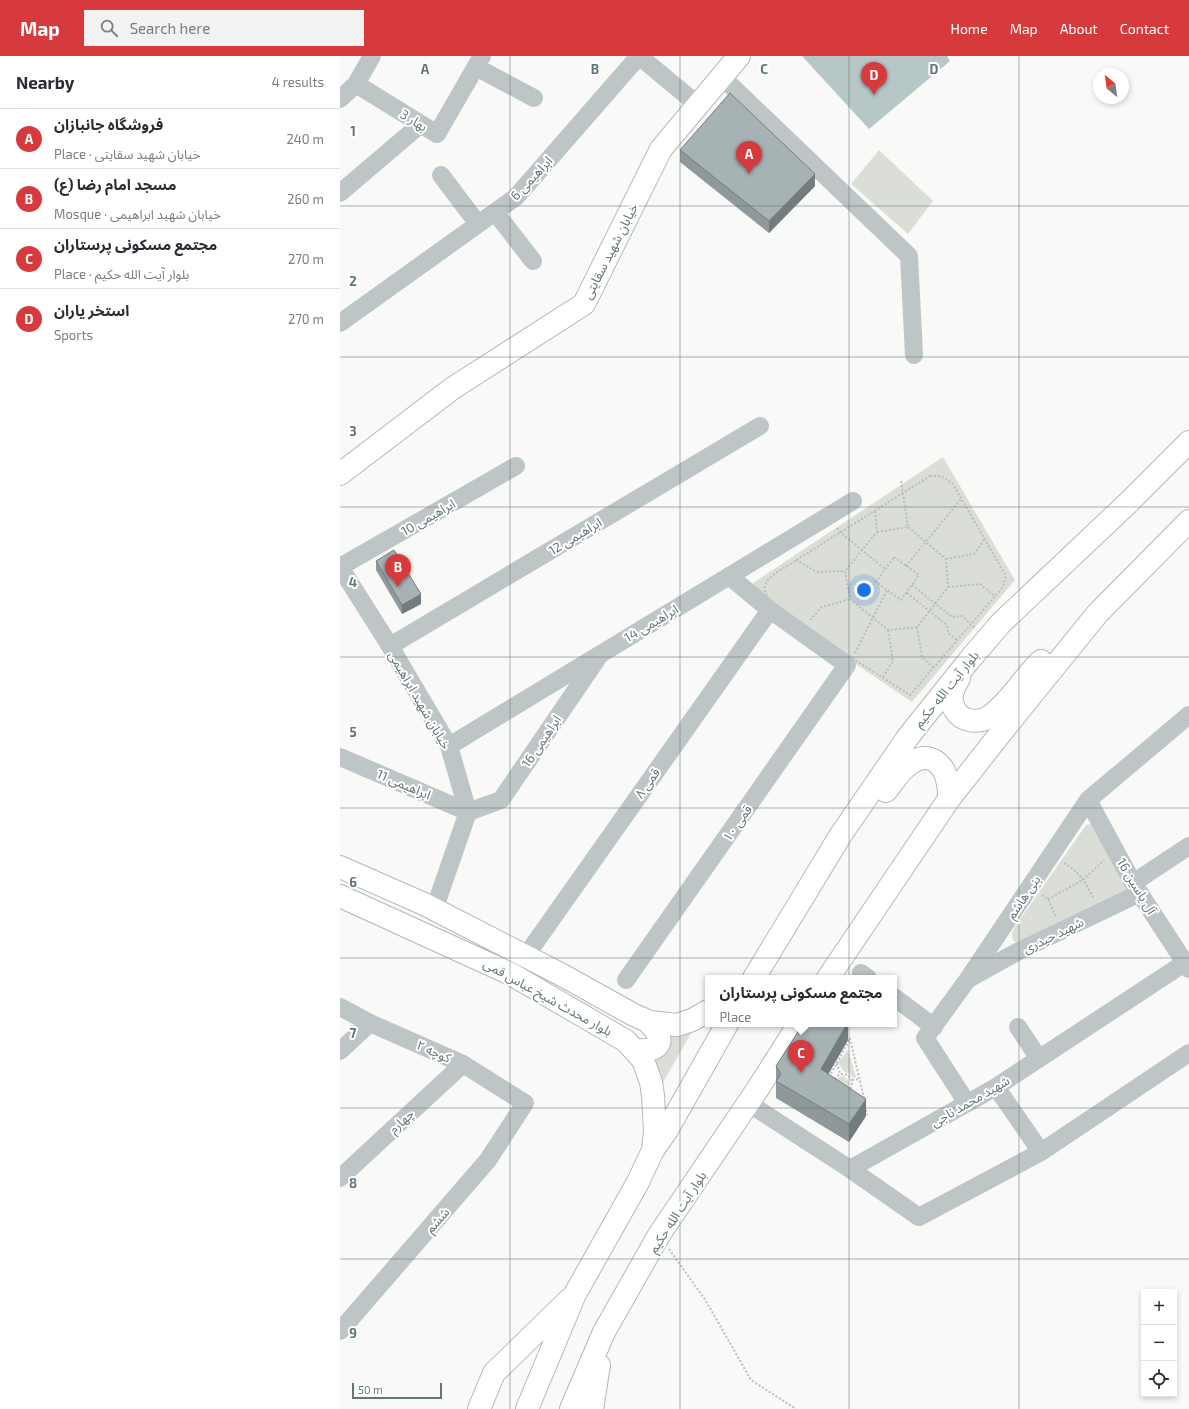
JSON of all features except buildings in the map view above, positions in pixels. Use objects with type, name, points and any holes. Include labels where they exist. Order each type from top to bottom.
[{"type":"main road","name":"خیابان شهید سقایتی","points":[[340,474],[453,388],[584,304],[661,149],[739,56]]},
{"type":"main road","name":"بلوار آیت الله حکیم","points":[[755,975],[840,836],[908,736],[971,658],[1001,623],[1129,502],[1189,442]]},
{"type":"main road","points":[[830,975],[948,799],[1097,614],[1189,521]]},
{"type":"main road","points":[[971,658],[953,689],[952,703],[955,711],[962,719],[973,721],[989,718],[1000,708],[1034,668],[1050,652],[1097,614]]},
{"type":"main road","points":[[840,836],[877,801],[909,764],[919,758],[936,761],[946,773],[949,784],[948,799]]},
{"type":"main road","name":"بلوار محدث شیخ عباس قمی","points":[[340,867],[434,910],[564,976],[647,1021],[664,1024],[677,1024],[692,1020],[705,1013]]},
{"type":"main road","name":"بلوار محدث شیخ عباس قمی","points":[[340,896],[511,974],[626,1041],[636,1050],[643,1060],[651,1082],[656,1131],[653,1150]]},
{"type":"main road","points":[[636,1050],[652,1050],[658,1045],[660,1040],[657,1031],[647,1021]]},
{"type":"main road","points":[[527,1409],[575,1294],[638,1182],[653,1150],[667,1130],[724,1027]]},
{"type":"main road","name":"بلوار آیت الله حکیم","points":[[571,1409],[604,1332],[659,1236],[797,1027]]},
{"type":"main road","points":[[479,1409],[494,1373],[575,1294]]},
{"type":"main road","points":[[592,1409],[604,1332]]},
{"type":"street","points":[[340,99],[356,84],[372,56]]},
{"type":"street","name":"ابراهیمی 6","points":[[340,323],[516,196],[639,56],[698,105]]},
{"type":"street","points":[[479,61],[534,98]]},
{"type":"street","name":"بهار 3","points":[[356,84],[437,134],[479,61]]},
{"type":"street","points":[[722,77],[909,256],[914,355]]},
{"type":"street","points":[[340,193],[421,124]]},
{"type":"street","points":[[441,175],[478,224]]},
{"type":"street","points":[[495,212],[533,261]]},
{"type":"street","name":"ابراهیمی 12","points":[[390,646],[760,426]]},
{"type":"street","name":"ابراهیمی 10","points":[[340,568],[516,466]]},
{"type":"street","name":"ابراهیمی 14","points":[[449,746],[853,501]]},
{"type":"street","name":"خیابان شهید ابراهیمی","points":[[340,568],[390,646],[449,746],[468,812]]},
{"type":"street","points":[[728,576],[770,610],[850,662]]},
{"type":"street","name":"قمی ۸","points":[[525,957],[770,610]]},
{"type":"street","name":"ابراهیمی 16","points":[[468,812],[501,800],[601,654]]},
{"type":"street","name":"قمی ۱۰","points":[[626,980],[850,662]]},
{"type":"street","name":"بنی هاشم","points":[[967,1103],[925,1038],[968,979],[1088,800],[1189,715]]},
{"type":"street","name":"ابراهیمی 11","points":[[340,757],[468,812]]},
{"type":"street","name":"آل یاسین 16","points":[[1088,800],[1137,888],[1188,964]]},
{"type":"street","points":[[434,910],[468,812]]},
{"type":"street","name":"شهید حیدری","points":[[968,979],[1019,951],[1100,912],[1137,888],[1189,846]]},
{"type":"street","name":"شهید محمد ناجی","points":[[850,1169],[996,1087],[1188,964]]},
{"type":"street","points":[[897,999],[934,1027]]},
{"type":"street","name":"کوچه ۲","points":[[340,1007],[370,1023],[462,1064],[525,1103]]},
{"type":"street","points":[[340,1051],[370,1023]]},
{"type":"street","points":[[1018,1027],[1039,1060]]},
{"type":"street","points":[[748,1103],[850,1169],[919,1217],[1042,1152],[1189,1052]]},
{"type":"street","name":"چهارم","points":[[340,1178],[462,1064]]},
{"type":"street","points":[[996,1087],[1042,1152]]},
{"type":"street","name":"ششم","points":[[340,1331],[488,1160],[525,1103]]},
{"type":"path","points":[[930,476],[941,476],[953,484],[961,498],[1006,576],[1003,586],[995,596],[910,695],[883,677],[850,662],[805,625],[776,605],[765,594],[766,581],[771,576],[930,476]]},
{"type":"path","points":[[888,630],[917,627],[948,588],[946,559],[908,527],[901,481]]},
{"type":"path","points":[[906,566],[927,542],[961,498]]},
{"type":"path","points":[[875,510],[877,532]]},
{"type":"path","points":[[828,516],[840,532],[885,569]]},
{"type":"path","points":[[796,560],[817,572],[845,571],[877,532],[908,527]]},
{"type":"path","points":[[946,559],[974,554],[984,540]]},
{"type":"path","points":[[894,558],[906,566],[919,576],[901,600],[876,582],[894,558]]},
{"type":"path","points":[[845,571],[850,599],[888,630],[892,661],[883,677]]},
{"type":"path","points":[[948,588],[980,584],[995,596]]},
{"type":"path","points":[[912,585],[952,616],[962,616],[988,638]]},
{"type":"path","points":[[850,662],[887,590]]},
{"type":"path","points":[[906,592],[947,625],[948,633],[957,640]]},
{"type":"path","points":[[805,625],[822,607],[850,599]]},
{"type":"path","points":[[917,627],[922,657],[934,667]]},
{"type":"path","points":[[1048,899],[1083,880],[1116,849]]},
{"type":"path","points":[[1051,856],[1075,870],[1083,880],[1100,912]]},
{"type":"path","points":[[1028,888],[1048,899],[1062,930]]},
{"type":"path","points":[[845,1036],[850,1039],[867,1115],[861,1111]]},
{"type":"path","points":[[827,1081],[850,1039]]},
{"type":"path","points":[[836,1063],[841,1074]]},
{"type":"path","points":[[841,1074],[848,1075],[852,1080],[852,1086],[845,1092],[839,1091],[834,1085],[835,1078],[841,1074]]},
{"type":"path","points":[[852,1080],[859,1078]]},
{"type":"path","points":[[829,1086],[834,1085]]},
{"type":"path","points":[[845,1092],[846,1097]]},
{"type":"path","points":[[659,1236],[706,1301],[751,1380],[796,1409]]},
{"type":"shaded area","points":[[802,56],[947,56],[950,61],[869,129]]},
{"type":"shaded area","points":[[879,150],[933,201],[908,234],[851,184]]},
{"type":"shaded area","points":[[943,457],[1015,580],[912,702],[744,589]]},
{"type":"shaded area","points":[[1093,824],[1128,886],[1125,892],[1021,943],[1014,942],[1012,935],[1014,928],[1086,825]]},
{"type":"shaded area","points":[[691,1033],[661,1086],[653,1061],[666,1034]]},
{"type":"shaded area","points":[[848,1050],[856,1077],[853,1078],[850,1074],[843,1071],[838,1062]]},
{"type":"shaded area","points":[[843,1076],[848,1080],[849,1084],[847,1088],[836,1081],[839,1077]]},
{"type":"place","name":"استخر یاران","points":[[874,95]]},
{"type":"place","name":"فروشگاه جانبازان","points":[[749,174]]},
{"type":"place","name":"(مسجد امام رضا (ع","points":[[398,587]]},
{"type":"place","name":"مجتمع مسکونی پرستاران","points":[[801,1073]]}]
